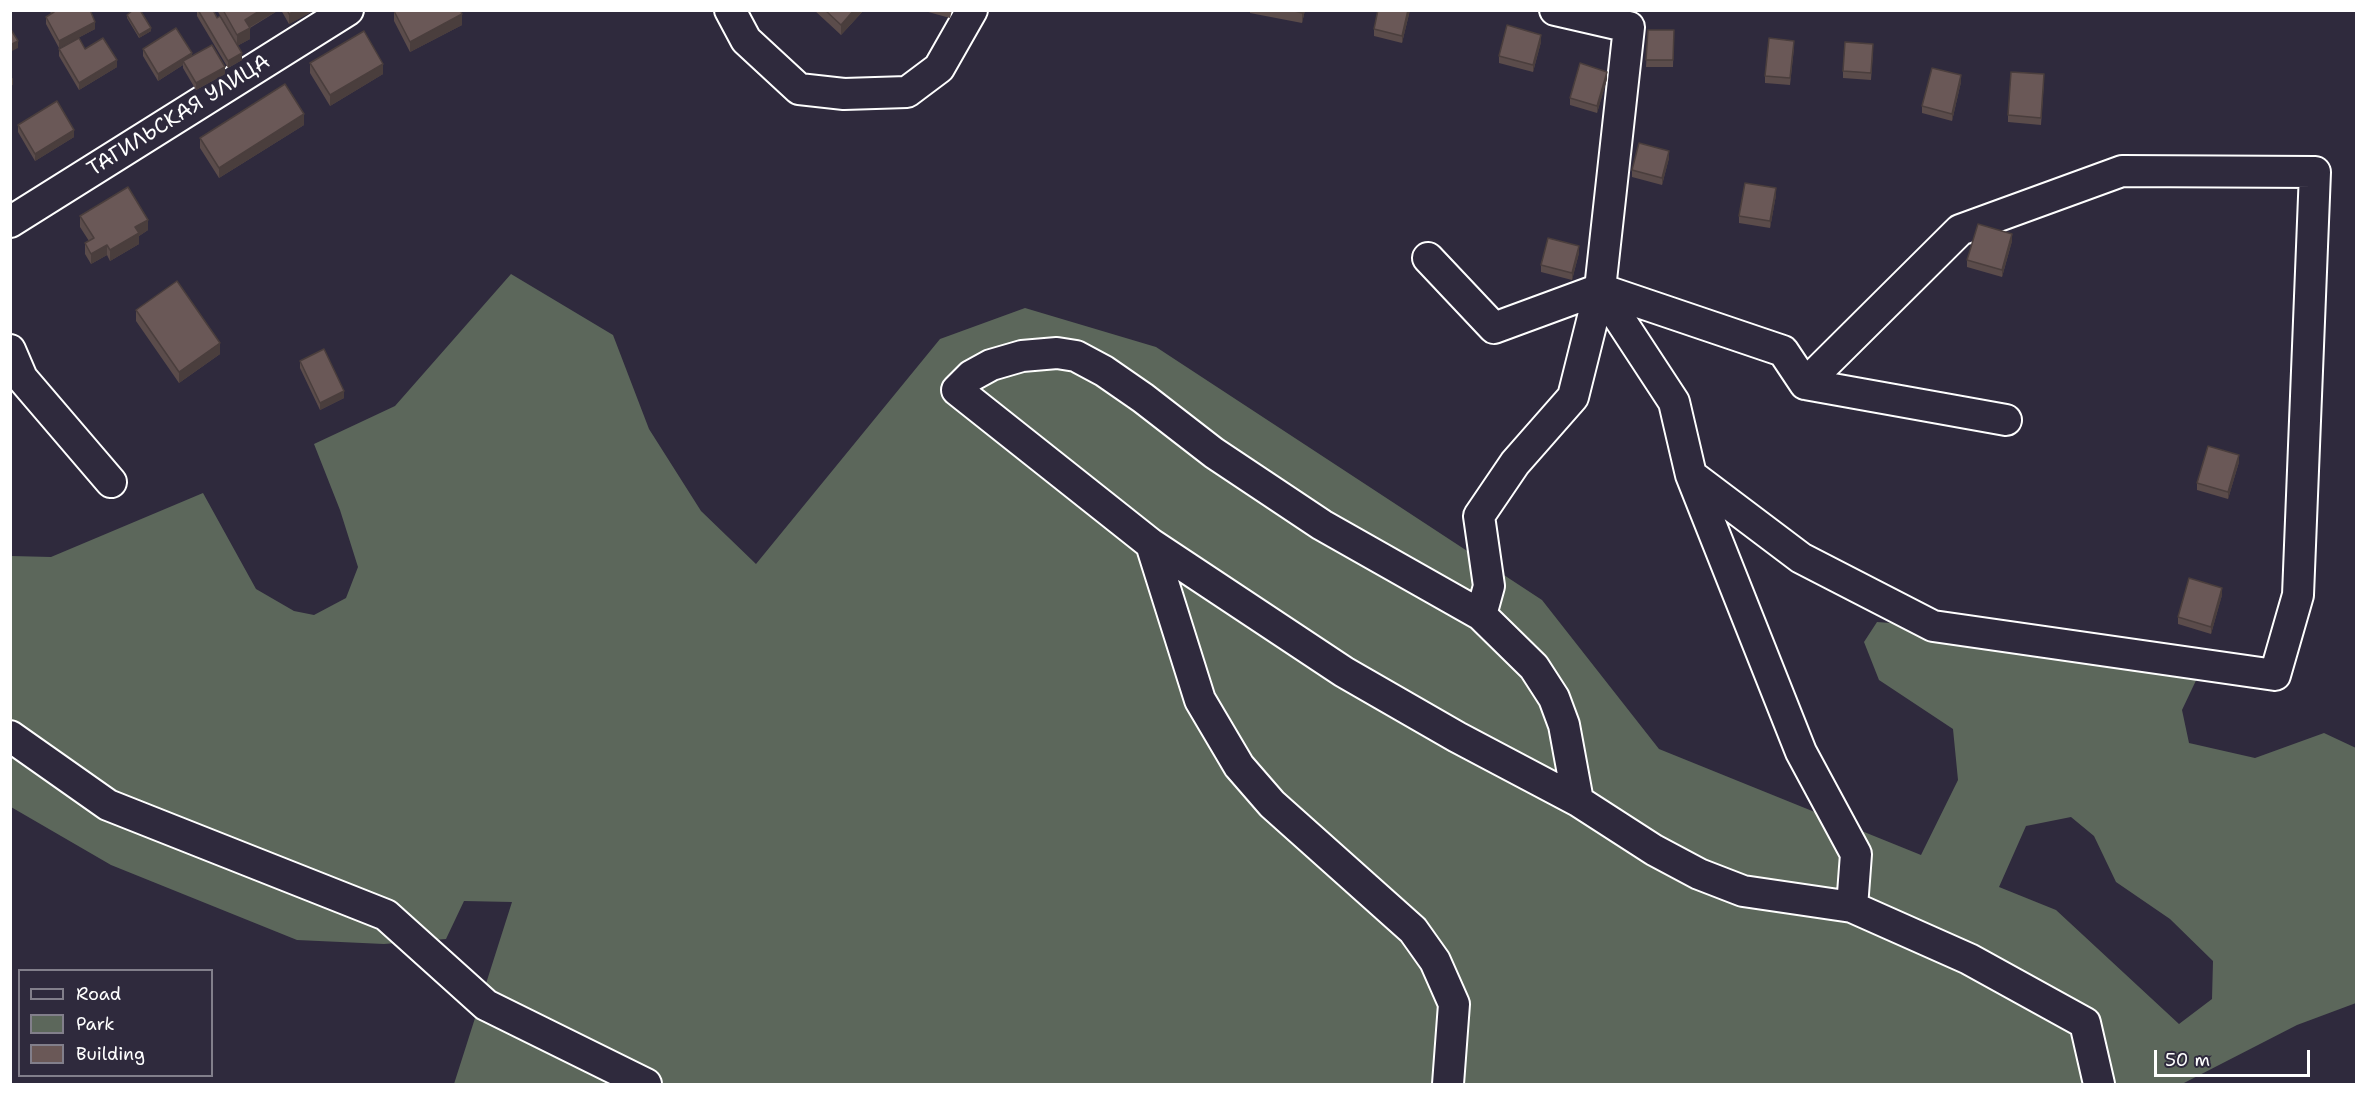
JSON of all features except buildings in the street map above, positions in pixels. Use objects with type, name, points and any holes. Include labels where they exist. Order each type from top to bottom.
[{"type":"street","name":"ТАГИЛЬСКАЯ УЛИЦА","points":[[14,212],[348,10]]},
{"type":"street","points":[[730,10],[746,40],[799,88],[844,94],[907,92],[939,68],[972,10]]},
{"type":"street","points":[[1481,615],[1490,586],[1479,516],[1515,463],[1573,397],[1600,288],[1629,27],[1555,10]]},
{"type":"street","points":[[1691,475],[1801,558],[1933,626],[2275,675],[2298,595],[2315,172],[2122,171],[1959,230],[1805,384]]},
{"type":"street","points":[[1428,258],[1494,328],[1600,288],[1783,351],[1805,384],[2006,420]]},
{"type":"street","points":[[1600,288],[1674,402],[1691,475],[1802,752],[1857,854],[1852,907]]},
{"type":"street","points":[[10,350],[22,378],[111,482]]},
{"type":"street","points":[[1578,801],[1564,725],[1554,698],[1534,666],[1481,615],[1322,525],[1214,453],[1133,391],[1076,356],[1057,353],[1034,355],[991,365],[972,376],[957,390],[1151,544],[1344,672],[1457,737],[1578,801],[1654,850],[1699,874],[1743,891],[1852,907],[1969,959],[2085,1023],[2099,1084]]},
{"type":"street","points":[[1151,544],[1200,700],[1239,766],[1272,804],[1413,930],[1435,961],[1454,1004],[1448,1084]]},
{"type":"street","points":[[10,736],[108,805],[386,915],[486,1005],[646,1084]]},
{"type":"green space","points":[[511,274],[613,335],[649,429],[701,511],[756,564],[940,339],[1025,308],[1156,347],[1542,600],[1659,749],[1921,855],[1958,780],[1953,729],[1879,680],[1864,642],[1877,622],[2156,643],[2200,672],[2182,710],[2189,743],[2255,758],[2324,733],[2356,748],[2356,1003],[2297,1025],[2182,1084],[454,1084],[512,902],[464,901],[446,939],[384,944],[297,940],[111,865],[11,807],[11,556],[51,557],[203,493],[256,589],[294,611],[314,615],[346,598],[358,567],[340,510],[314,444],[395,406]],"holes":[[[2071,817],[2094,836],[2116,882],[2170,919],[2213,961],[2212,999],[2179,1024],[2056,910],[1999,887],[2026,826]]]}]
